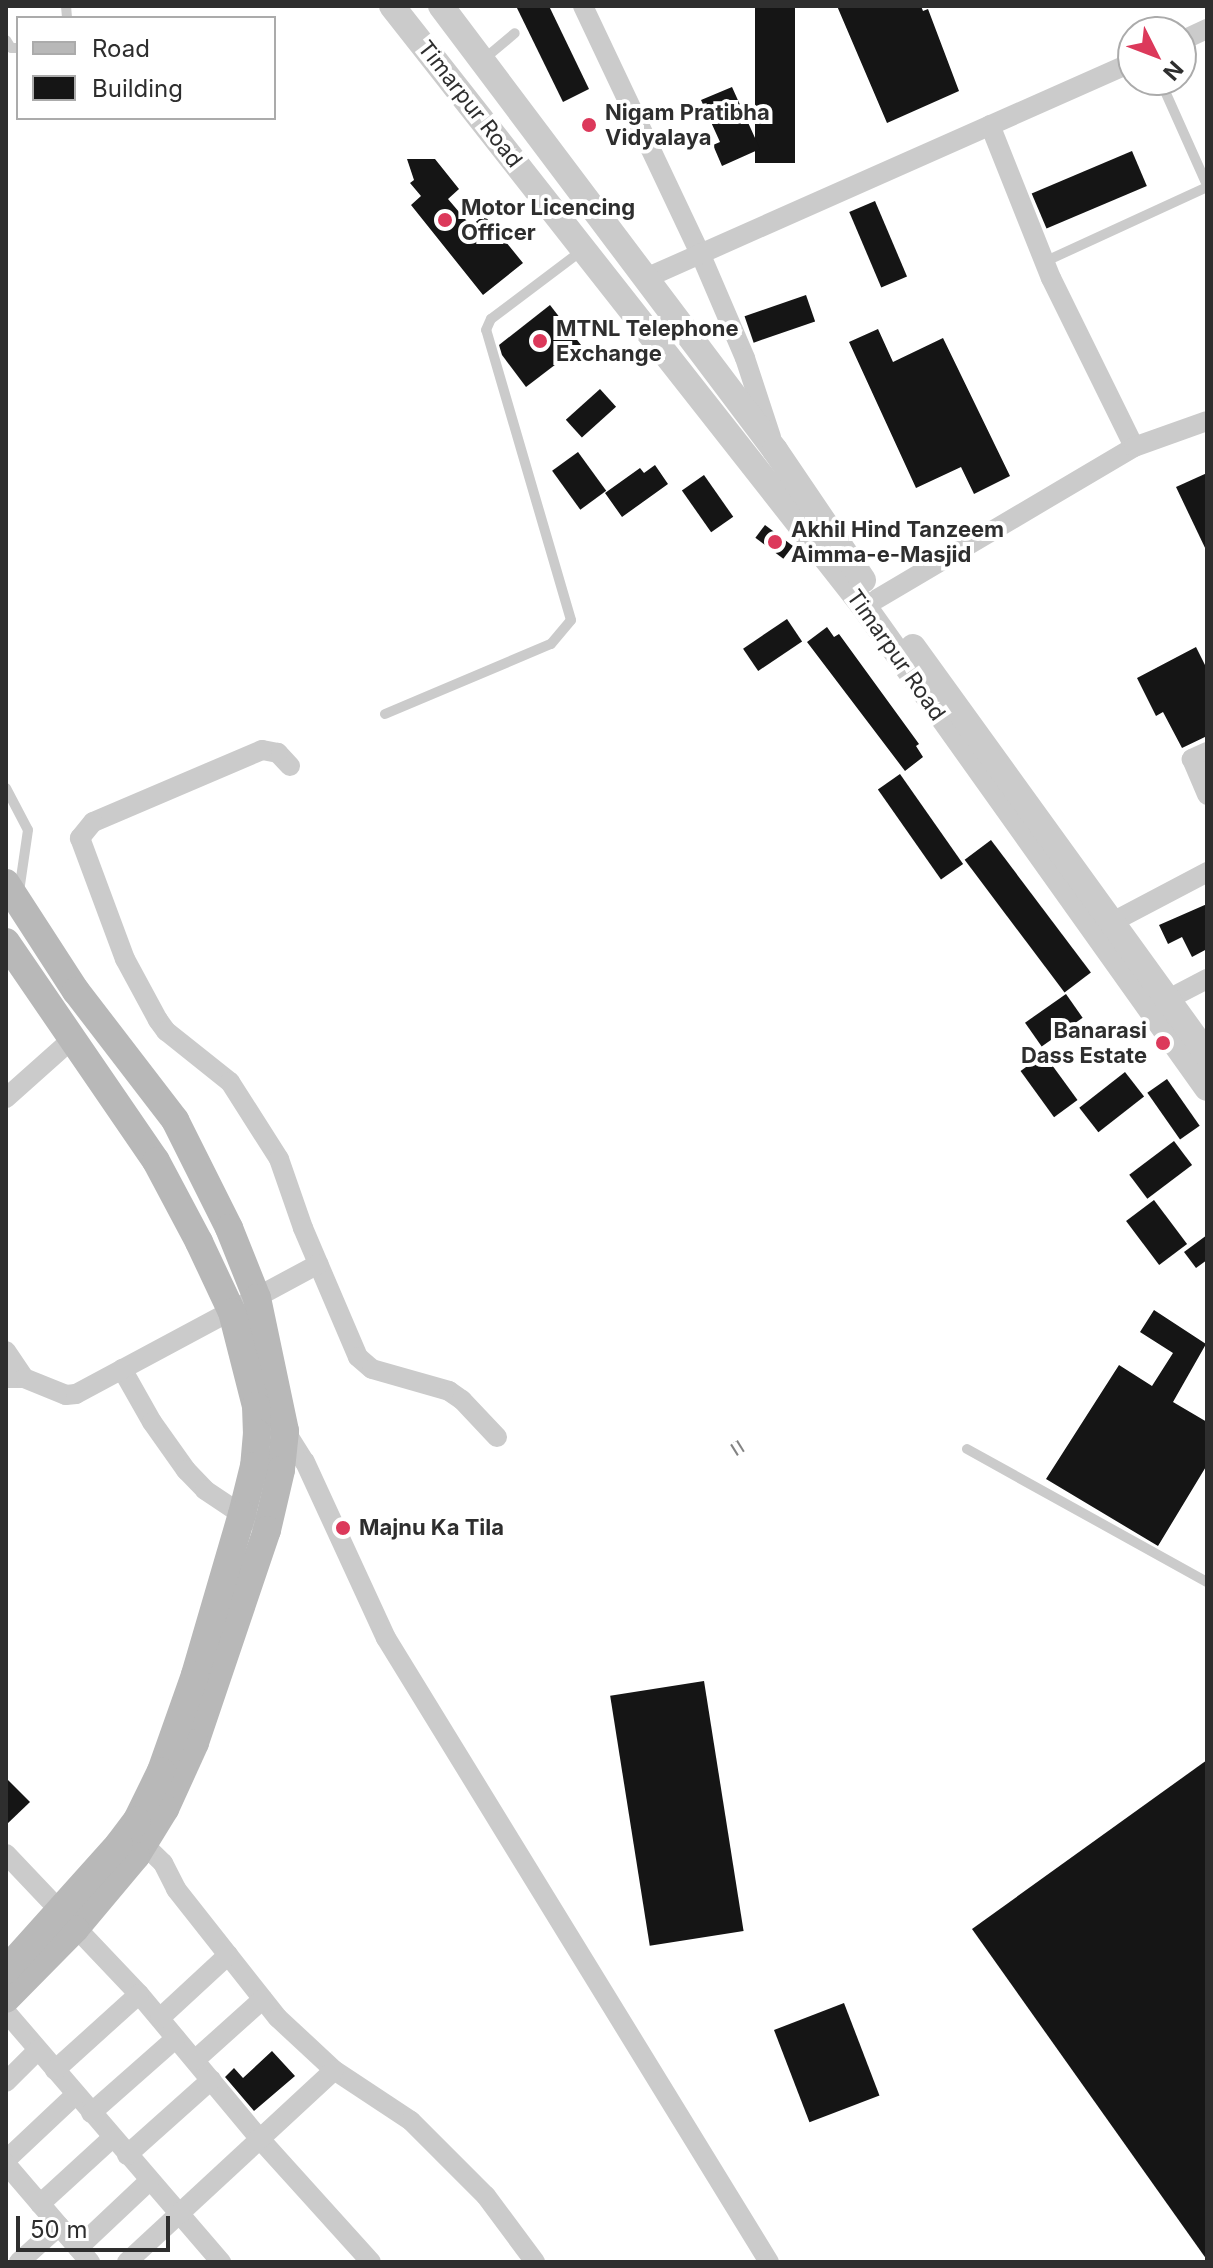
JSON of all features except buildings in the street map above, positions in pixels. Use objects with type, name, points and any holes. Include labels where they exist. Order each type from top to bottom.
[{"type":"main road","points":[[6,1999],[137,1837],[195,1743],[267,1530],[281,1470],[285,1431],[257,1298],[229,1228],[175,1120],[76,991],[11,892]]},
{"type":"main road","points":[[7,948],[156,1161],[232,1312],[256,1406],[254,1466],[242,1514],[175,1734],[137,1837]]},
{"type":"main road","points":[[6,1970],[67,1921]]},
{"type":"street","name":"Timarpur Road","points":[[392,6],[584,249],[764,457]]},
{"type":"street","name":"Timarpur Road","points":[[441,6],[646,278],[764,457],[1159,1004],[1207,1088]]},
{"type":"street","points":[[583,6],[700,253],[745,358],[764,457]]},
{"type":"street","points":[[646,278],[1117,69]]},
{"type":"street","points":[[990,125],[1044,262],[1097,378],[1134,447]]},
{"type":"street","points":[[870,602],[1134,447],[1207,421]]},
{"type":"street","points":[[290,766],[278,753],[262,750],[93,822],[80,838],[125,959],[158,1020],[166,1031],[230,1082],[279,1159],[318,1264],[363,1365],[449,1391],[462,1400],[497,1437]]},
{"type":"street","points":[[1207,752],[1192,759],[1207,795]]},
{"type":"street","points":[[1104,926],[1207,872]]},
{"type":"street","points":[[1159,1004],[1207,979]]},
{"type":"street","name":"Timarpur Road","points":[[1159,1004],[1207,1054]]},
{"type":"street","points":[[6,1098],[71,1040]]},
{"type":"street","points":[[6,1351],[15,1378],[72,1395],[318,1264]]},
{"type":"street","points":[[122,1369],[152,1422],[186,1470],[205,1490],[267,1530]]},
{"type":"street","points":[[256,1406],[285,1431],[305,1462],[386,1638],[769,2262]]},
{"type":"street","points":[[137,1837],[163,1863],[176,1889],[263,1999],[334,2070],[411,2121],[486,2196],[535,2262]]},
{"type":"street","points":[[6,1854],[139,1994],[259,2138],[371,2262]]},
{"type":"street","points":[[160,2018],[228,1955]]},
{"type":"street","points":[[55,2070],[139,1994]]},
{"type":"street","points":[[195,2060],[263,1999]]},
{"type":"street","points":[[6,2012],[178,2216],[221,2262]]},
{"type":"street","points":[[91,2113],[176,2038]]},
{"type":"street","points":[[6,2082],[38,2050]]},
{"type":"street","points":[[127,2262],[334,2070]]},
{"type":"street","points":[[127,2155],[211,2080]]},
{"type":"street","points":[[76,2094],[9,2173],[84,2255],[149,2181]]},
{"type":"street","points":[[40,2204],[112,2138]]},
{"type":"street","points":[[19,2262],[59,2226]]},
{"type":"lane","points":[[482,60],[515,33]]},
{"type":"lane","points":[[1044,262],[1207,186],[1167,96]]},
{"type":"lane","points":[[385,714],[551,644],[571,620],[486,330],[491,319],[584,249]]},
{"type":"lane","points":[[6,788],[28,830],[11,892]]},
{"type":"lane","points":[[967,1449],[1207,1582]]},
{"type":"railway","points":[[734,1442],[741,1453]]},
{"type":"place","name":"Nigam Pratibha Vidyalaya","points":[[589,125]]},
{"type":"place","name":"Motor Licencing Officer","points":[[445,220]]},
{"type":"place","name":"MTNL Telephone Exchange","points":[[540,341]]},
{"type":"place","name":"Akhil Hind Tanzeem Aimma-e-Masjid","points":[[775,542]]},
{"type":"place","name":"Banarasi Dass Estate","points":[[1163,1043]]},
{"type":"place","name":"Majnu Ka Tila","points":[[343,1528]]}]
